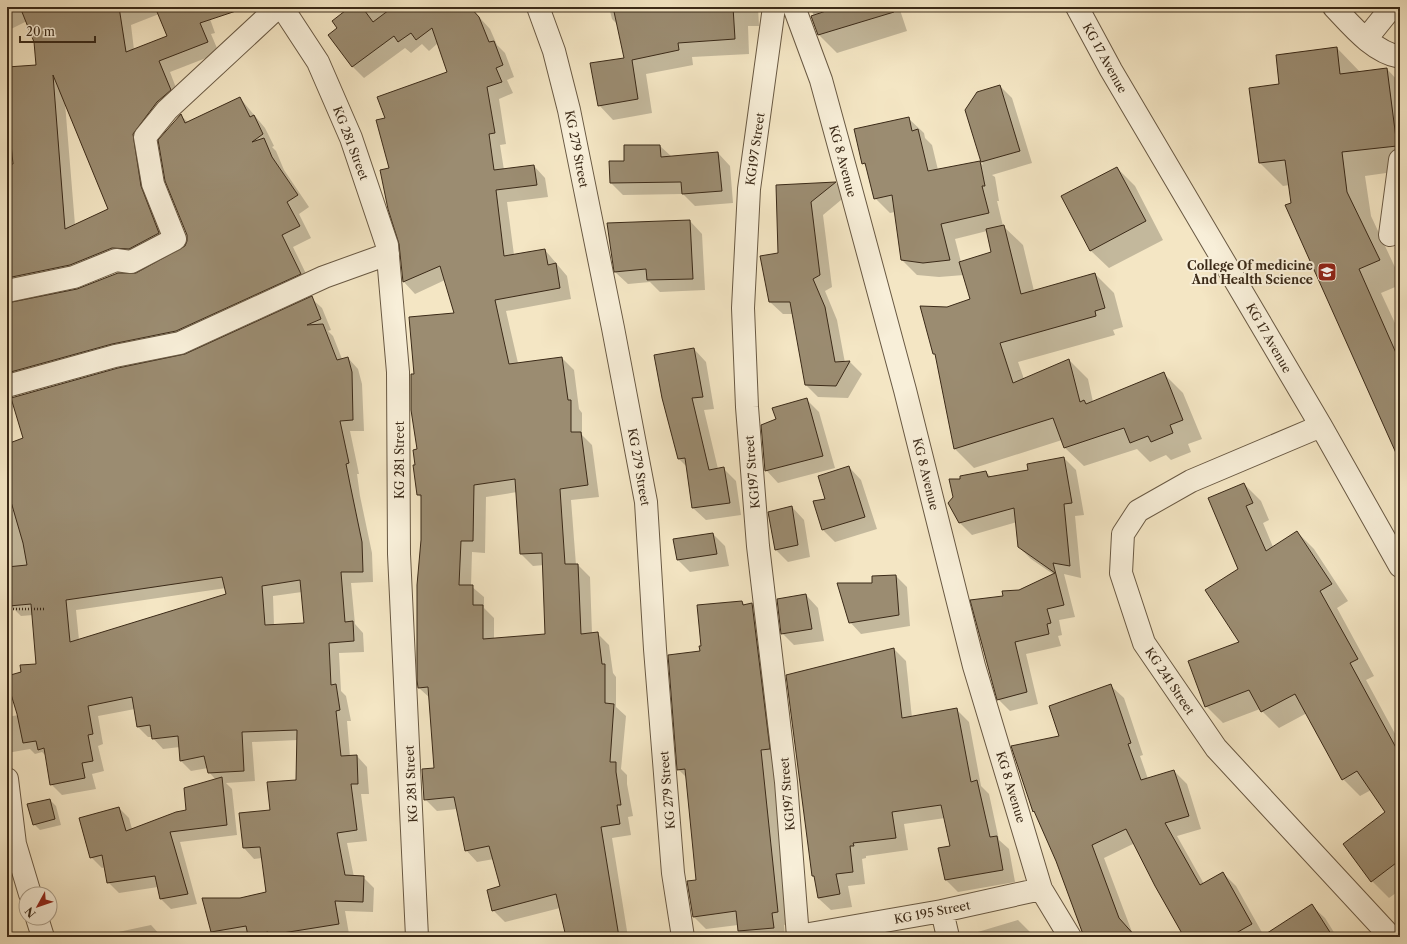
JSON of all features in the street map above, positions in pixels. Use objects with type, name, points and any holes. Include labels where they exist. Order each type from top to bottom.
[{"type":"street","points":[[7,291],[74,277],[116,260],[131,262],[174,239],[153,184],[145,137],[167,110],[278,7]]},
{"type":"street","name":"KG 281 Street","points":[[282,7],[321,69],[350,138],[387,245],[398,372],[399,554],[417,937]]},
{"type":"street","name":"KG 279 Street","points":[[538,7],[554,51],[570,110],[614,328],[646,502],[673,873],[683,937]]},
{"type":"street","name":"KG197 Street","points":[[774,7],[749,189],[743,308],[747,407],[758,546],[786,782],[798,936]]},
{"type":"street","name":"KG 8 Avenue","points":[[794,7],[821,80],[842,156],[905,390],[974,666],[1041,889],[1070,937]]},
{"type":"street","name":"KG 17 Avenue","points":[[1077,7],[1111,70],[1321,426],[1400,566]]},
{"type":"street","points":[[1334,7],[1366,39],[1391,55],[1400,57]]},
{"type":"street","points":[[1366,39],[1387,13],[1397,7]]},
{"type":"street","points":[[1390,235],[1400,160]]},
{"type":"street","points":[[7,386],[115,356],[180,343],[324,277],[388,254]]},
{"type":"street","name":"KG 241 Street","points":[[1321,426],[1191,481],[1138,511],[1123,534],[1121,573],[1144,643],[1216,748],[1391,937]]},
{"type":"street","points":[[7,779],[15,844],[28,886]]},
{"type":"street","name":"KG 195 Street","points":[[798,936],[942,911],[1041,889]]},
{"type":"street","points":[[942,911],[948,937]]},
{"type":"street","points":[[40,926],[43,937]]},
{"type":"path","points":[[7,609],[46,609]]},
{"type":"building","points":[[20,7],[119,7],[126,52],[167,36],[155,7],[236,7],[236,11],[200,23],[208,42],[159,61],[171,90],[157,102],[133,134],[141,186],[159,233],[129,249],[112,248],[70,265],[7,278],[7,164],[13,164],[7,104],[7,67],[36,65],[34,42]],"holes":[[[53,75],[108,209],[65,229]]]},
{"type":"building","points":[[350,7],[362,7],[373,22],[393,7],[470,7],[479,17],[489,42],[494,41],[503,65],[496,68],[502,82],[487,87],[495,133],[489,134],[494,170],[534,165],[537,185],[496,190],[504,256],[545,249],[548,265],[556,263],[560,288],[495,300],[509,364],[562,357],[568,400],[571,400],[571,432],[581,432],[588,485],[560,489],[565,564],[578,564],[581,634],[598,632],[602,664],[605,664],[605,703],[614,704],[610,762],[616,762],[621,805],[617,805],[620,824],[601,827],[619,937],[566,937],[556,894],[492,911],[487,890],[500,886],[489,846],[465,851],[454,797],[424,800],[422,769],[434,768],[428,687],[418,688],[417,680],[417,585],[421,540],[421,495],[417,495],[413,465],[415,465],[413,450],[417,449],[411,410],[411,374],[414,374],[409,317],[454,313],[440,266],[403,282],[399,244],[388,209],[380,170],[389,168],[376,120],[385,118],[377,97],[447,72],[432,28],[416,40],[411,33],[398,42],[394,36],[352,67],[328,35],[337,28],[332,21]],"holes":[[[515,479],[520,554],[542,553],[545,634],[483,639],[483,605],[473,605],[473,585],[459,585],[461,541],[473,541],[474,485]]]},
{"type":"building","points":[[613,7],[733,7],[735,39],[678,43],[679,50],[632,60],[638,99],[598,106],[590,63],[624,58]]},
{"type":"building","points":[[838,7],[893,7],[894,12],[818,35],[811,16]]},
{"type":"building","points":[[1337,47],[1340,74],[1387,68],[1397,146],[1342,152],[1347,192],[1380,260],[1359,269],[1400,362],[1400,462],[1285,205],[1291,203],[1285,160],[1259,163],[1249,88],[1279,84],[1276,55]]},
{"type":"building","points":[[1000,85],[1020,151],[981,162],[965,110],[977,92]]},
{"type":"building","points":[[240,97],[250,117],[254,115],[263,134],[252,142],[264,138],[272,157],[298,195],[287,202],[300,226],[282,235],[301,274],[176,331],[112,344],[7,373],[7,303],[77,289],[118,273],[136,273],[185,246],[187,235],[165,181],[158,140],[181,114],[185,123]]},
{"type":"building","points":[[909,117],[912,131],[918,129],[928,171],[980,161],[985,186],[982,186],[989,213],[941,224],[950,260],[923,263],[901,260],[892,195],[874,199],[865,163],[862,164],[854,129]]},
{"type":"building","points":[[624,145],[660,145],[661,157],[718,152],[722,191],[682,194],[681,182],[610,183],[609,161],[624,161]]},
{"type":"building","points":[[1117,167],[1146,221],[1090,251],[1061,196]]},
{"type":"building","points":[[836,182],[811,202],[820,275],[813,279],[825,307],[835,362],[850,361],[836,386],[805,385],[790,302],[769,302],[760,256],[778,253],[776,185]]},
{"type":"building","points":[[690,220],[693,279],[647,280],[646,269],[614,272],[607,223]]},
{"type":"building","points":[[1004,225],[1021,294],[1095,273],[1105,308],[1095,311],[1096,316],[1000,343],[1013,383],[1069,359],[1080,402],[1084,400],[1086,404],[1164,372],[1183,420],[1170,425],[1173,433],[1151,442],[1148,436],[1130,443],[1124,428],[1064,448],[1053,418],[954,449],[935,354],[933,354],[920,306],[947,307],[970,299],[959,262],[991,252],[986,229]]},
{"type":"building","points":[[312,296],[321,319],[307,325],[323,324],[337,360],[348,357],[352,372],[353,420],[340,421],[349,463],[346,464],[362,542],[363,572],[341,572],[345,622],[353,621],[354,641],[329,643],[331,685],[336,684],[340,710],[336,711],[341,756],[357,755],[358,784],[351,784],[357,830],[337,833],[345,875],[364,876],[363,902],[335,901],[339,924],[270,935],[268,932],[248,936],[246,926],[211,932],[202,898],[240,898],[266,892],[260,847],[243,848],[239,813],[270,810],[267,782],[296,780],[297,730],[242,732],[244,771],[208,773],[204,756],[180,761],[178,736],[152,739],[150,725],[137,727],[132,697],[88,706],[93,734],[88,735],[93,761],[82,763],[85,778],[50,785],[44,748],[38,750],[36,741],[23,743],[7,676],[21,672],[20,665],[36,664],[31,604],[9,606],[7,567],[27,565],[23,543],[7,488],[7,444],[23,438],[11,398],[118,368],[185,354]],"holes":[[[222,577],[226,594],[70,642],[66,600]],[[300,580],[304,623],[265,625],[262,586]]]},
{"type":"building","points":[[694,348],[703,397],[692,398],[709,470],[724,467],[730,503],[692,508],[685,458],[678,459],[662,398],[654,355]]},
{"type":"building","points":[[807,398],[823,456],[765,471],[761,425],[776,419],[772,408]]},
{"type":"building","points":[[1064,457],[1072,503],[1064,504],[1070,566],[1053,563],[1064,605],[1047,609],[1051,623],[1047,624],[1049,634],[1015,642],[1027,692],[997,700],[970,600],[1003,596],[1002,591],[1019,590],[1055,573],[1018,547],[1014,508],[959,523],[948,503],[953,497],[949,479],[960,479],[960,476],[986,471],[988,477],[1028,470],[1027,464]]},
{"type":"building","points":[[849,466],[865,517],[822,530],[813,501],[825,499],[818,476]]},
{"type":"building","points":[[1244,483],[1253,503],[1246,506],[1266,551],[1297,531],[1332,584],[1320,591],[1358,659],[1350,663],[1400,755],[1400,860],[1371,882],[1343,844],[1385,812],[1357,771],[1342,780],[1295,694],[1261,712],[1249,690],[1205,707],[1188,661],[1239,642],[1205,590],[1238,569],[1208,498]]},
{"type":"building","points":[[792,506],[798,545],[775,550],[768,512]]},
{"type":"building","points":[[713,533],[717,554],[677,560],[673,539]]},
{"type":"building","points":[[896,575],[899,615],[849,623],[837,583],[872,583],[872,576]]},
{"type":"building","points":[[806,594],[812,629],[781,634],[777,599]]},
{"type":"building","points":[[742,601],[743,605],[752,603],[770,749],[761,750],[778,912],[772,913],[774,928],[738,931],[736,911],[693,917],[687,881],[696,880],[685,769],[677,770],[668,655],[700,651],[699,646],[701,646],[697,605]]},
{"type":"building","points":[[894,648],[902,718],[957,708],[971,782],[977,780],[990,837],[997,836],[1003,870],[945,880],[938,848],[950,846],[941,805],[892,812],[896,838],[853,843],[854,846],[850,846],[853,872],[836,874],[840,894],[818,898],[814,876],[812,876],[786,675]]},
{"type":"building","points":[[1111,684],[1131,743],[1128,744],[1141,780],[1174,770],[1189,816],[1165,823],[1200,885],[1223,872],[1252,924],[1229,937],[1184,937],[1155,886],[1126,829],[1092,845],[1119,918],[1136,937],[1084,937],[1056,861],[1034,811],[1033,812],[1011,746],[1059,736],[1049,706]]},
{"type":"building","points":[[222,777],[227,825],[170,832],[188,894],[160,899],[155,876],[107,883],[102,855],[90,858],[79,818],[119,807],[126,831],[176,812],[186,810],[184,788]]},
{"type":"building","points":[[50,799],[55,819],[33,825],[27,804]]},
{"type":"building","points":[[1312,904],[1333,937],[1261,937]]},
{"type":"place","name":"College Of medicine And Health Science","points":[[1327,272]]}]
